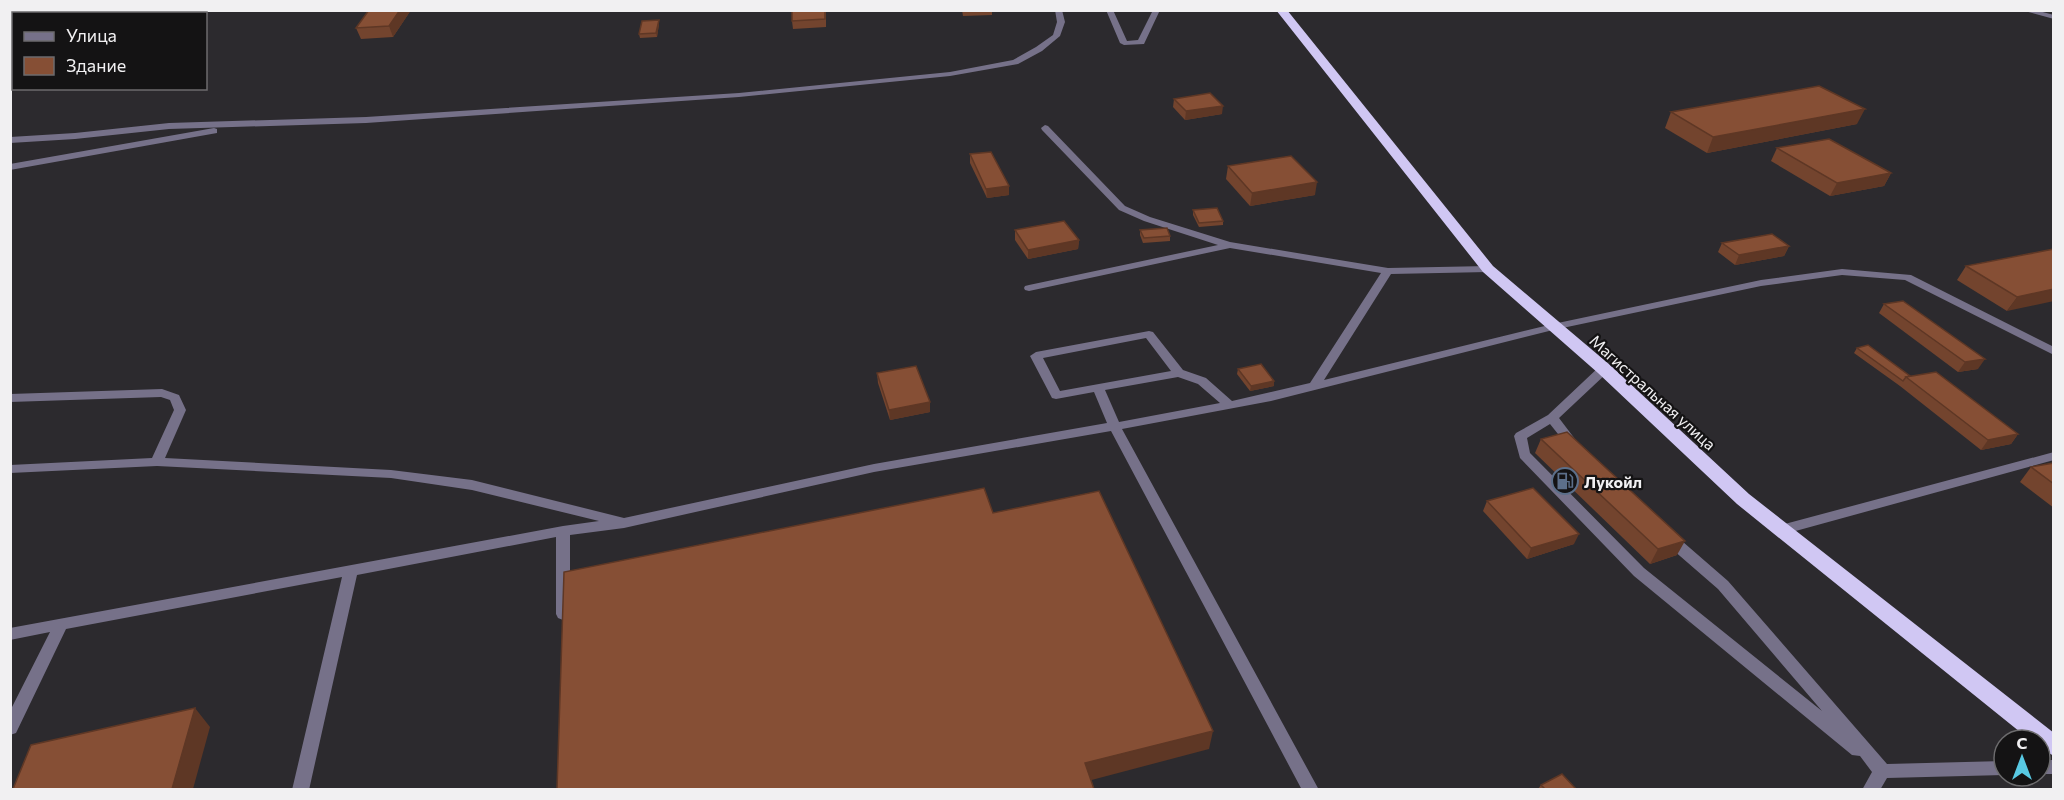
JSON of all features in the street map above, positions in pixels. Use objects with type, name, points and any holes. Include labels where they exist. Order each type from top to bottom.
[{"type":"highway","name":"Магистральная улица","points":[[1281,10],[1488,269],[1604,369],[1743,500],[2054,746]]},
{"type":"street","points":[[10,140],[169,126],[366,120],[739,95],[950,74],[1014,62],[1039,49],[1056,36],[1061,22],[1058,10]]},
{"type":"street","points":[[1109,10],[1124,43],[1141,42],[1157,10]]},
{"type":"street","points":[[2024,10],[2054,17]]},
{"type":"street","points":[[10,167],[250,124]]},
{"type":"street","points":[[1045,128],[1122,208],[1147,219],[1230,245],[1388,271],[1488,269]]},
{"type":"street","points":[[1029,288],[1230,245]]},
{"type":"street","points":[[1314,387],[1388,271]]},
{"type":"street","points":[[10,634],[563,531],[624,523],[874,468],[1230,405],[1314,387],[1553,327],[1761,284],[1842,272],[1907,277],[2054,352]]},
{"type":"street","points":[[1179,373],[1149,334],[1036,356],[1056,395],[1179,373],[1202,381],[1230,405]]},
{"type":"street","points":[[1604,369],[1552,417],[1520,436],[1524,455],[1639,572],[1883,771],[1992,768]]},
{"type":"street","points":[[1098,388],[1114,425],[1311,789]]},
{"type":"street","points":[[10,398],[162,393],[176,398],[180,410],[157,462]]},
{"type":"street","points":[[1552,417],[1580,454]]},
{"type":"street","points":[[1781,530],[2054,456]]},
{"type":"street","points":[[10,469],[157,462],[391,474],[472,485],[624,523]]},
{"type":"street","points":[[1654,525],[1723,585],[1883,771]]},
{"type":"street","points":[[563,531],[563,625]]},
{"type":"street","points":[[300,789],[351,570]]},
{"type":"street","points":[[10,728],[62,623]]},
{"type":"street","points":[[1870,789],[1883,771]]},
{"type":"building","points":[[41,10],[123,10],[122,12],[20,12]]},
{"type":"building","points":[[369,10],[400,10],[389,26],[356,28]]},
{"type":"building","points":[[792,10],[825,10],[825,19],[792,21]]},
{"type":"building","points":[[10,13],[12,13],[12,28],[10,29]]},
{"type":"building","points":[[659,20],[656,33],[639,34],[642,21]]},
{"type":"building","points":[[1819,86],[1865,109],[1713,137],[1671,112]]},
{"type":"building","points":[[1210,93],[1223,106],[1186,111],[1174,99]]},
{"type":"building","points":[[1829,139],[1891,173],[1837,183],[1777,148]]},
{"type":"building","points":[[991,152],[1009,186],[986,189],[970,154]]},
{"type":"building","points":[[1291,156],[1317,182],[1252,193],[1228,166]]},
{"type":"building","points":[[1217,208],[1223,221],[1199,223],[1193,210]]},
{"type":"building","points":[[1064,221],[1079,240],[1028,250],[1015,230]]},
{"type":"building","points":[[1167,228],[1170,236],[1144,238],[1140,230]]},
{"type":"building","points":[[1772,234],[1789,246],[1739,255],[1722,243]]},
{"type":"building","points":[[2054,249],[2054,289],[2017,297],[1966,266]]},
{"type":"building","points":[[1903,301],[1985,359],[1965,362],[1884,304]]},
{"type":"building","points":[[1868,345],[1910,376],[1903,381],[1857,348]]},
{"type":"building","points":[[1261,364],[1274,381],[1251,386],[1238,369]]},
{"type":"building","points":[[916,366],[930,402],[889,410],[877,373]]},
{"type":"building","points":[[1936,372],[2018,434],[1988,440],[1906,377]]},
{"type":"building","points":[[1567,432],[1685,541],[1658,549],[1541,439]]},
{"type":"building","points":[[2054,463],[2054,484],[2031,467]]},
{"type":"building","points":[[984,488],[993,513],[1099,491],[1213,731],[1085,763],[1094,789],[557,789],[564,572]]},
{"type":"building","points":[[1533,488],[1579,534],[1531,548],[1487,501]]},
{"type":"building","points":[[195,708],[172,789],[13,789],[31,745]]},
{"type":"building","points":[[1562,774],[1576,789],[1545,789],[1541,785]]},
{"type":"place","name":"Лукойл","points":[[1565,481]]}]
